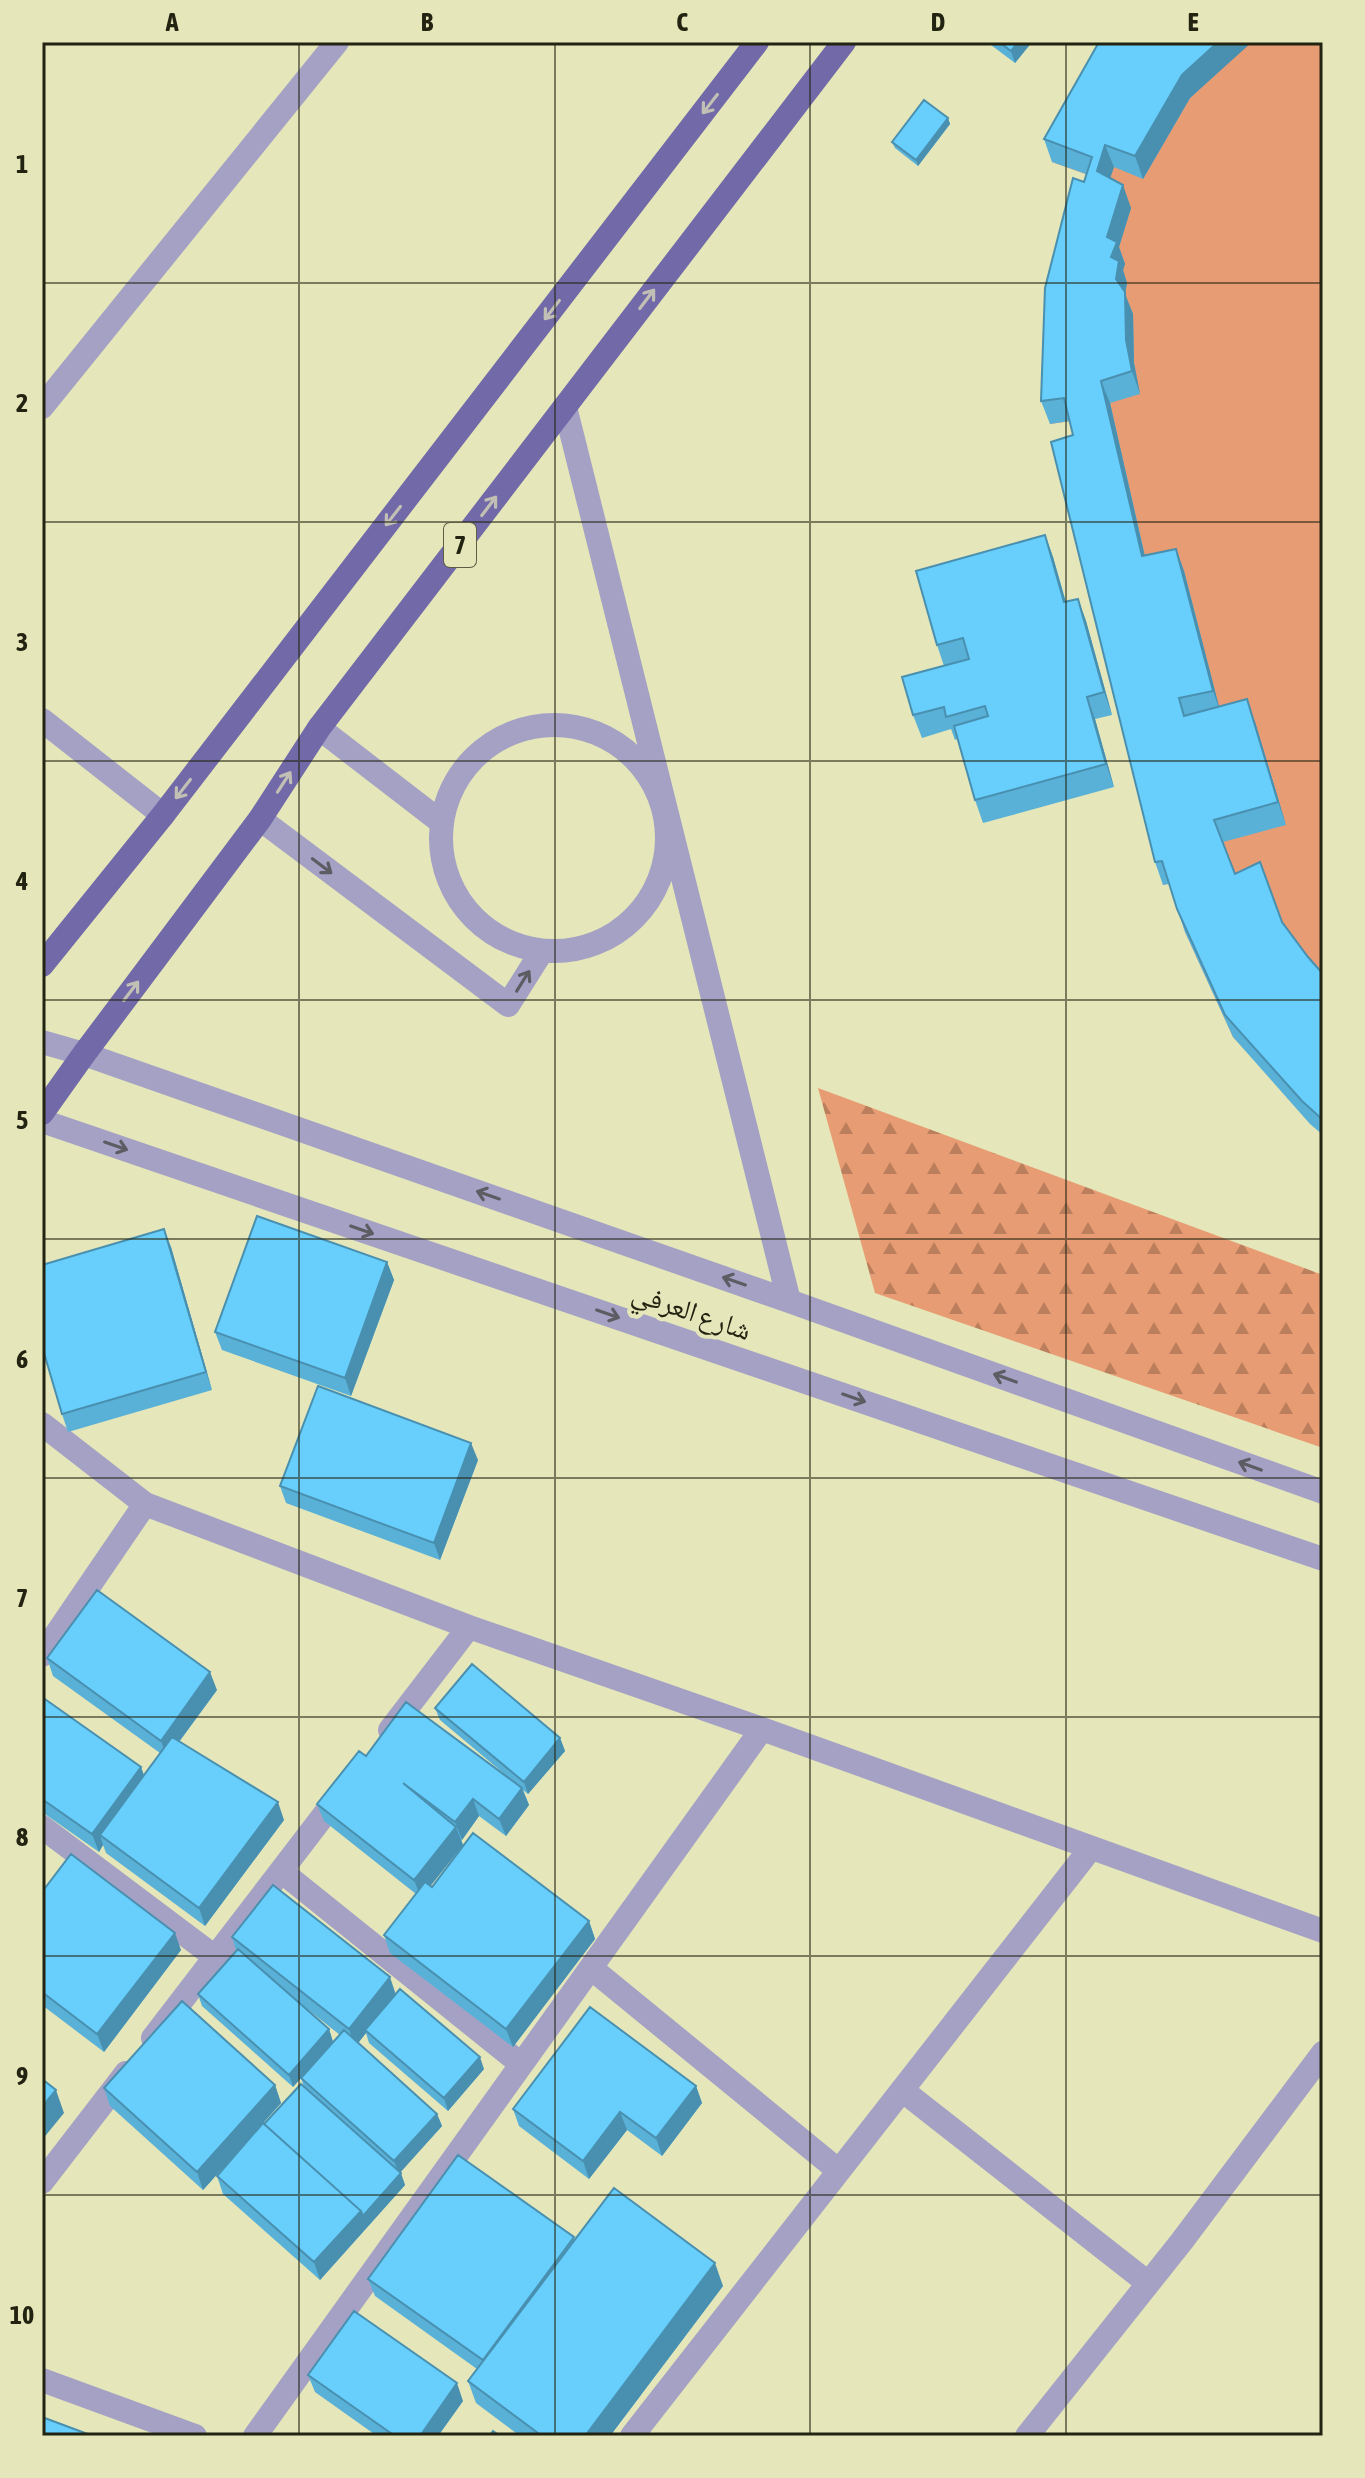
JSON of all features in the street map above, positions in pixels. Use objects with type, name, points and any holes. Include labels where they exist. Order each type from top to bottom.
[{"type":"main road","points":[[42,965],[163,815],[757,42]]},
{"type":"main road","name":"7","points":[[42,1113],[260,819],[319,728],[844,42]]},
{"type":"street","points":[[42,407],[337,42]]},
{"type":"street","points":[[565,407],[789,1301]]},
{"type":"street","points":[[42,720],[163,815]]},
{"type":"street","points":[[543,725],[581,727],[615,742],[644,767],[662,800],[668,838],[662,875],[644,909],[615,934],[580,949],[542,951],[506,942],[476,921],[453,893],[442,858],[441,822],[453,786],[475,756],[507,734],[543,725]]},
{"type":"street","points":[[319,728],[441,822]]},
{"type":"street","points":[[260,819],[508,1005],[542,951]]},
{"type":"street","name":"شارع العرفي","points":[[42,1042],[84,1054],[789,1301],[1323,1492]]},
{"type":"street","name":"شارع العرفي","points":[[42,1121],[1323,1559]]},
{"type":"street","points":[[42,1424],[145,1504],[469,1627],[1323,1931]]},
{"type":"street","points":[[42,1655],[145,1504]]},
{"type":"street","points":[[375,1749],[469,1627]]},
{"type":"street","points":[[255,2436],[762,1729]]},
{"type":"street","points":[[42,2182],[356,1774]]},
{"type":"street","points":[[42,1827],[215,1957]]},
{"type":"street","points":[[632,2436],[1091,1848]]},
{"type":"street","points":[[281,1871],[521,2064]]},
{"type":"street","points":[[591,1968],[839,2171]]},
{"type":"street","points":[[1027,2436],[1323,2053]]},
{"type":"street","points":[[902,2090],[1148,2283]]},
{"type":"street","points":[[42,2380],[195,2436]]},
{"type":"green space","points":[[1120,42],[1323,42],[1323,1135],[1233,1037],[1185,932],[1170,883],[1163,885],[1060,465],[1081,457],[1072,421],[1050,424],[1053,310],[1099,179],[1052,162]]},
{"type":"green space","points":[[818,1088],[1323,1275],[1323,1448],[875,1293]]},
{"type":"building","points":[[999,42],[1018,42],[1011,51]]},
{"type":"building","points":[[1099,42],[1218,42],[1182,75],[1135,156],[1105,145],[1097,171],[1123,185],[1107,237],[1117,242],[1111,257],[1119,261],[1116,279],[1125,292],[1126,340],[1132,371],[1101,381],[1142,556],[1176,549],[1213,691],[1179,698],[1184,716],[1247,699],[1278,802],[1214,820],[1235,874],[1260,862],[1282,922],[1323,974],[1323,1120],[1225,1015],[1177,909],[1162,861],[1155,862],[1051,442],[1073,435],[1064,398],[1041,401],[1045,288],[1073,178],[1084,182],[1092,157],[1044,139]]},
{"type":"building","points":[[924,100],[948,118],[916,160],[892,142]]},
{"type":"building","points":[[1045,535],[1064,602],[1078,599],[1104,692],[1087,697],[1106,764],[975,800],[954,726],[988,716],[985,706],[946,717],[944,707],[913,715],[902,677],[969,659],[963,638],[937,645],[916,571]]},
{"type":"building","points":[[257,1216],[387,1262],[345,1378],[215,1332]]},
{"type":"building","points":[[164,1229],[206,1372],[62,1414],[42,1346],[42,1265]]},
{"type":"building","points":[[318,1386],[471,1443],[434,1543],[280,1486]]},
{"type":"building","points":[[97,1590],[210,1672],[161,1741],[47,1658]]},
{"type":"building","points":[[472,1664],[560,1738],[524,1782],[435,1708]]},
{"type":"building","points":[[42,1697],[141,1767],[92,1834],[42,1799]]},
{"type":"building","points":[[406,1702],[522,1788],[499,1819],[473,1799],[455,1822],[403,1783],[456,1827],[414,1880],[317,1804],[359,1751],[366,1756]]},
{"type":"building","points":[[172,1737],[278,1802],[199,1908],[100,1835]]},
{"type":"building","points":[[473,1833],[589,1921],[506,2029],[384,1935],[425,1882],[432,1887]]},
{"type":"building","points":[[71,1854],[175,1933],[97,2034],[42,1992],[42,1892]]},
{"type":"building","points":[[273,1885],[390,1977],[349,2029],[232,1937]]},
{"type":"building","points":[[238,1949],[329,2029],[289,2075],[198,1994]]},
{"type":"building","points":[[400,1989],[480,2057],[444,2098],[365,2030]]},
{"type":"building","points":[[182,2001],[275,2085],[197,2172],[104,2088]]},
{"type":"building","points":[[590,2007],[696,2086],[656,2138],[620,2112],[583,2161],[513,2109]]},
{"type":"building","points":[[344,2030],[437,2114],[394,2161],[301,2078]]},
{"type":"building","points":[[42,2079],[56,2090],[42,2107]]},
{"type":"building","points":[[301,2084],[401,2173],[363,2216],[264,2124]]},
{"type":"building","points":[[263,2123],[361,2211],[314,2262],[217,2176]]},
{"type":"building","points":[[458,2155],[574,2237],[483,2360],[368,2279]]},
{"type":"building","points":[[614,2188],[715,2263],[585,2436],[542,2436],[468,2381]]},
{"type":"building","points":[[354,2311],[457,2383],[420,2436],[395,2436],[308,2375]]},
{"type":"building","points":[[42,2417],[93,2436],[42,2436]]}]
